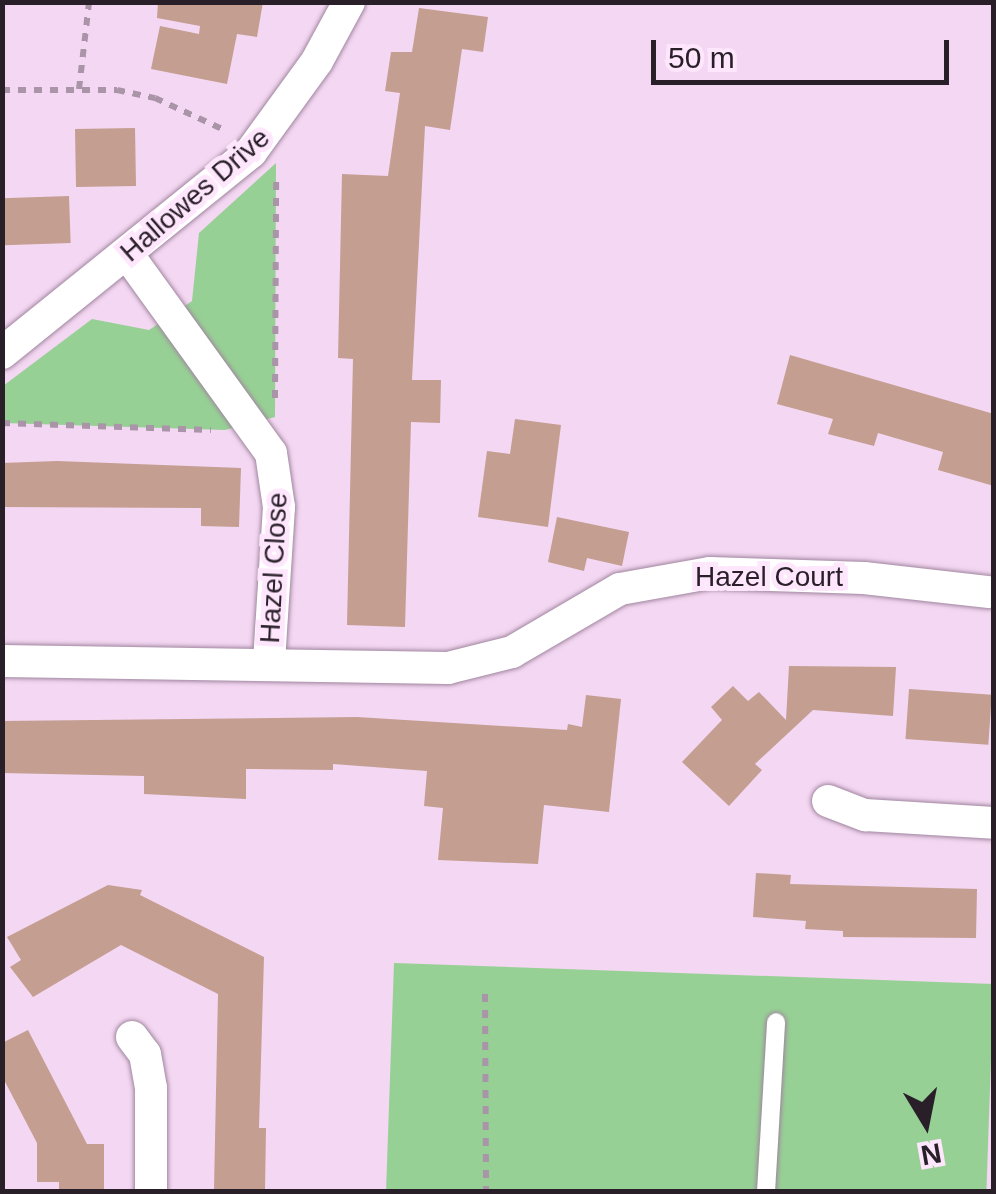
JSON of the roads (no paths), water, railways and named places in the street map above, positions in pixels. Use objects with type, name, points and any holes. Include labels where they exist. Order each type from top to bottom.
[{"type":"street","name":"Hallowes Drive","points":[[2,353],[128,256],[250,152],[297,92],[348,2]]},
{"type":"street","name":"Hazel Close","points":[[2,661],[269,662],[279,507],[272,453],[128,256]]},
{"type":"street","name":"Hazel Court","points":[[269,662],[448,668],[486,662],[620,589],[710,574],[864,578],[990,592]]},
{"type":"street","points":[[828,801],[865,815],[994,823]]},
{"type":"street","points":[[132,1037],[145,1054],[151,1088],[152,1192]]},
{"type":"lane","points":[[766,1192],[776,1022]]}]
